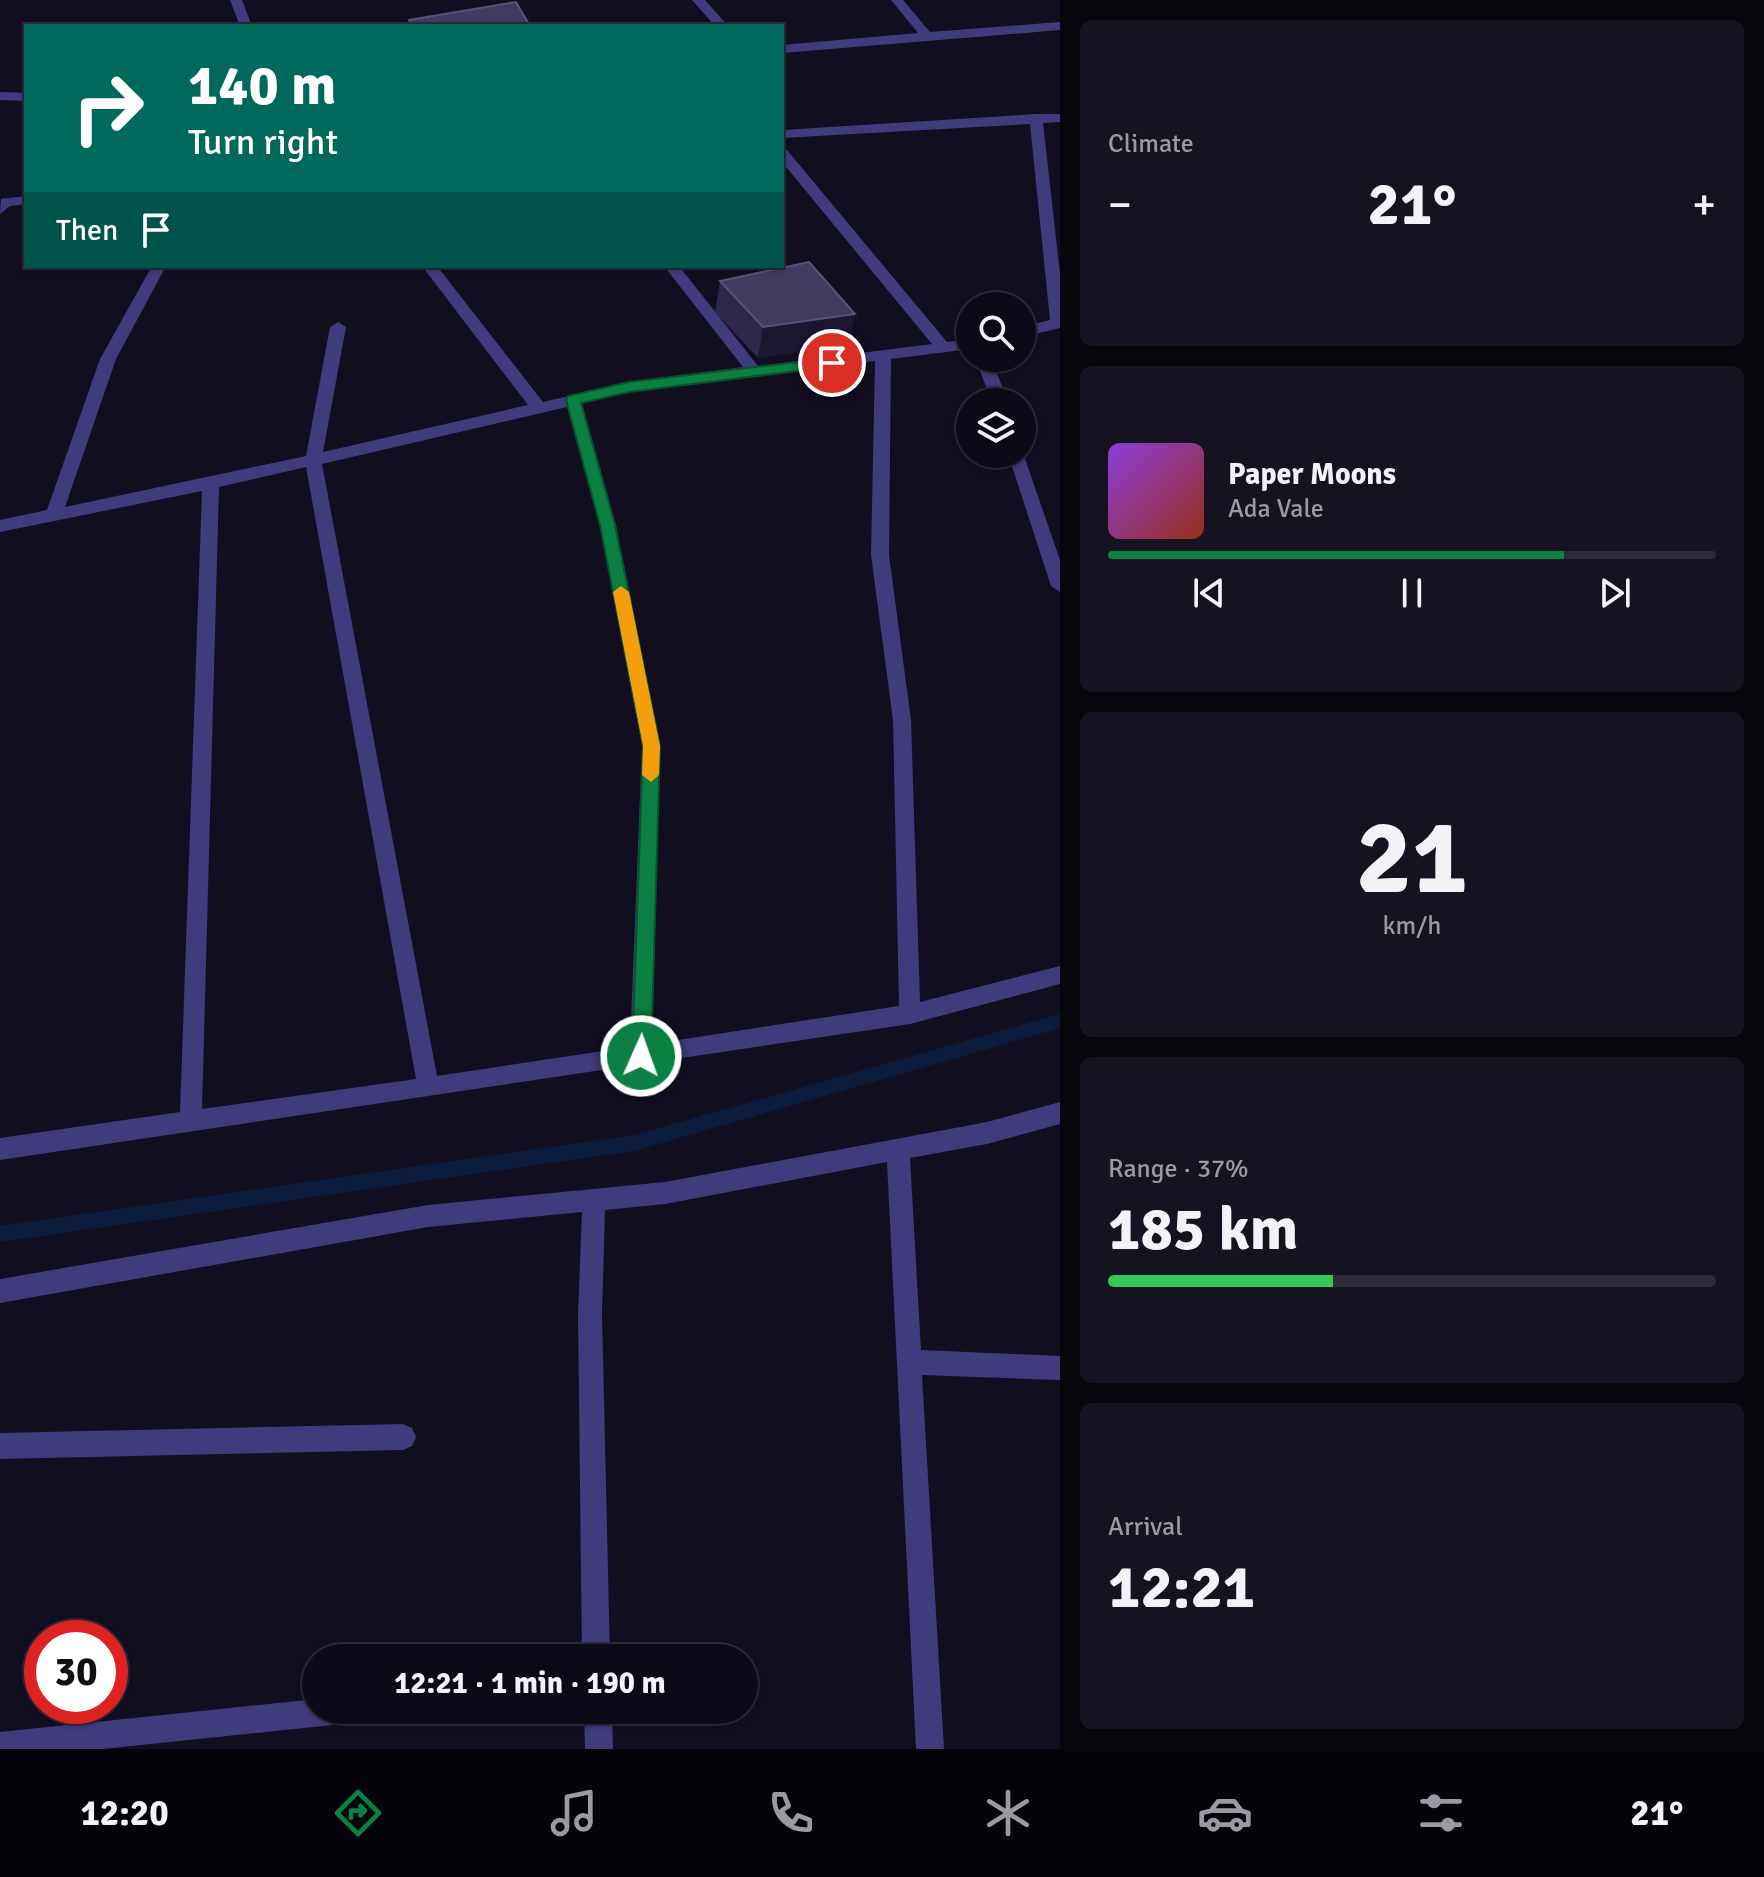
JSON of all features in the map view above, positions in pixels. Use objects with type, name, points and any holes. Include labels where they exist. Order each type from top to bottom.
[{"type":"street","points":[[236,0],[245,24]]},
{"type":"street","points":[[698,0],[720,24]]},
{"type":"street","points":[[897,0],[927,36]]},
{"type":"street","points":[[784,49],[1060,26]]},
{"type":"street","points":[[0,96],[24,97]]},
{"type":"street","points":[[1036,118],[1059,324],[1036,329]]},
{"type":"street","points":[[784,134],[1060,118]]},
{"type":"street","points":[[784,155],[945,349]]},
{"type":"street","points":[[0,210],[6,202],[24,200]]},
{"type":"street","points":[[54,515],[108,359],[158,268]]},
{"type":"street","points":[[431,268],[539,408]]},
{"type":"street","points":[[673,268],[755,372]]},
{"type":"street","points":[[338,327],[313,460],[428,1087]]},
{"type":"street","points":[[0,526],[211,483],[629,387],[956,347]]},
{"type":"street","points":[[883,357],[880,555],[902,720],[910,1014]]},
{"type":"street","points":[[573,400],[608,525],[651,746],[641,1056]]},
{"type":"street","points":[[1021,468],[1060,586]]},
{"type":"street","points":[[191,1121],[211,483]]},
{"type":"street","points":[[0,1149],[910,1014],[1060,975]]},
{"type":"street","points":[[0,1291],[428,1216],[665,1193],[987,1133],[1060,1113]]},
{"type":"street","points":[[898,1149],[930,1749]]},
{"type":"street","points":[[594,1200],[590,1313],[596,1644]]},
{"type":"street","points":[[909,1362],[1060,1368]]},
{"type":"street","points":[[0,1446],[403,1437]]},
{"type":"street","points":[[0,1746],[302,1714]]},
{"type":"street","points":[[598,1724],[599,1749]]},
{"type":"building","points":[[516,2],[529,24],[412,24],[409,20]]},
{"type":"building","points":[[809,262],[855,314],[763,327],[720,281]]},
{"type":"waterway","points":[[0,1234],[634,1143],[1060,1021]]},
{"type":"slow traffic","points":[[621,592],[651,746],[651,775]]},
{"type":"route","points":[[641,1056],[651,746],[608,525],[573,400],[629,387],[832,363]]}]
